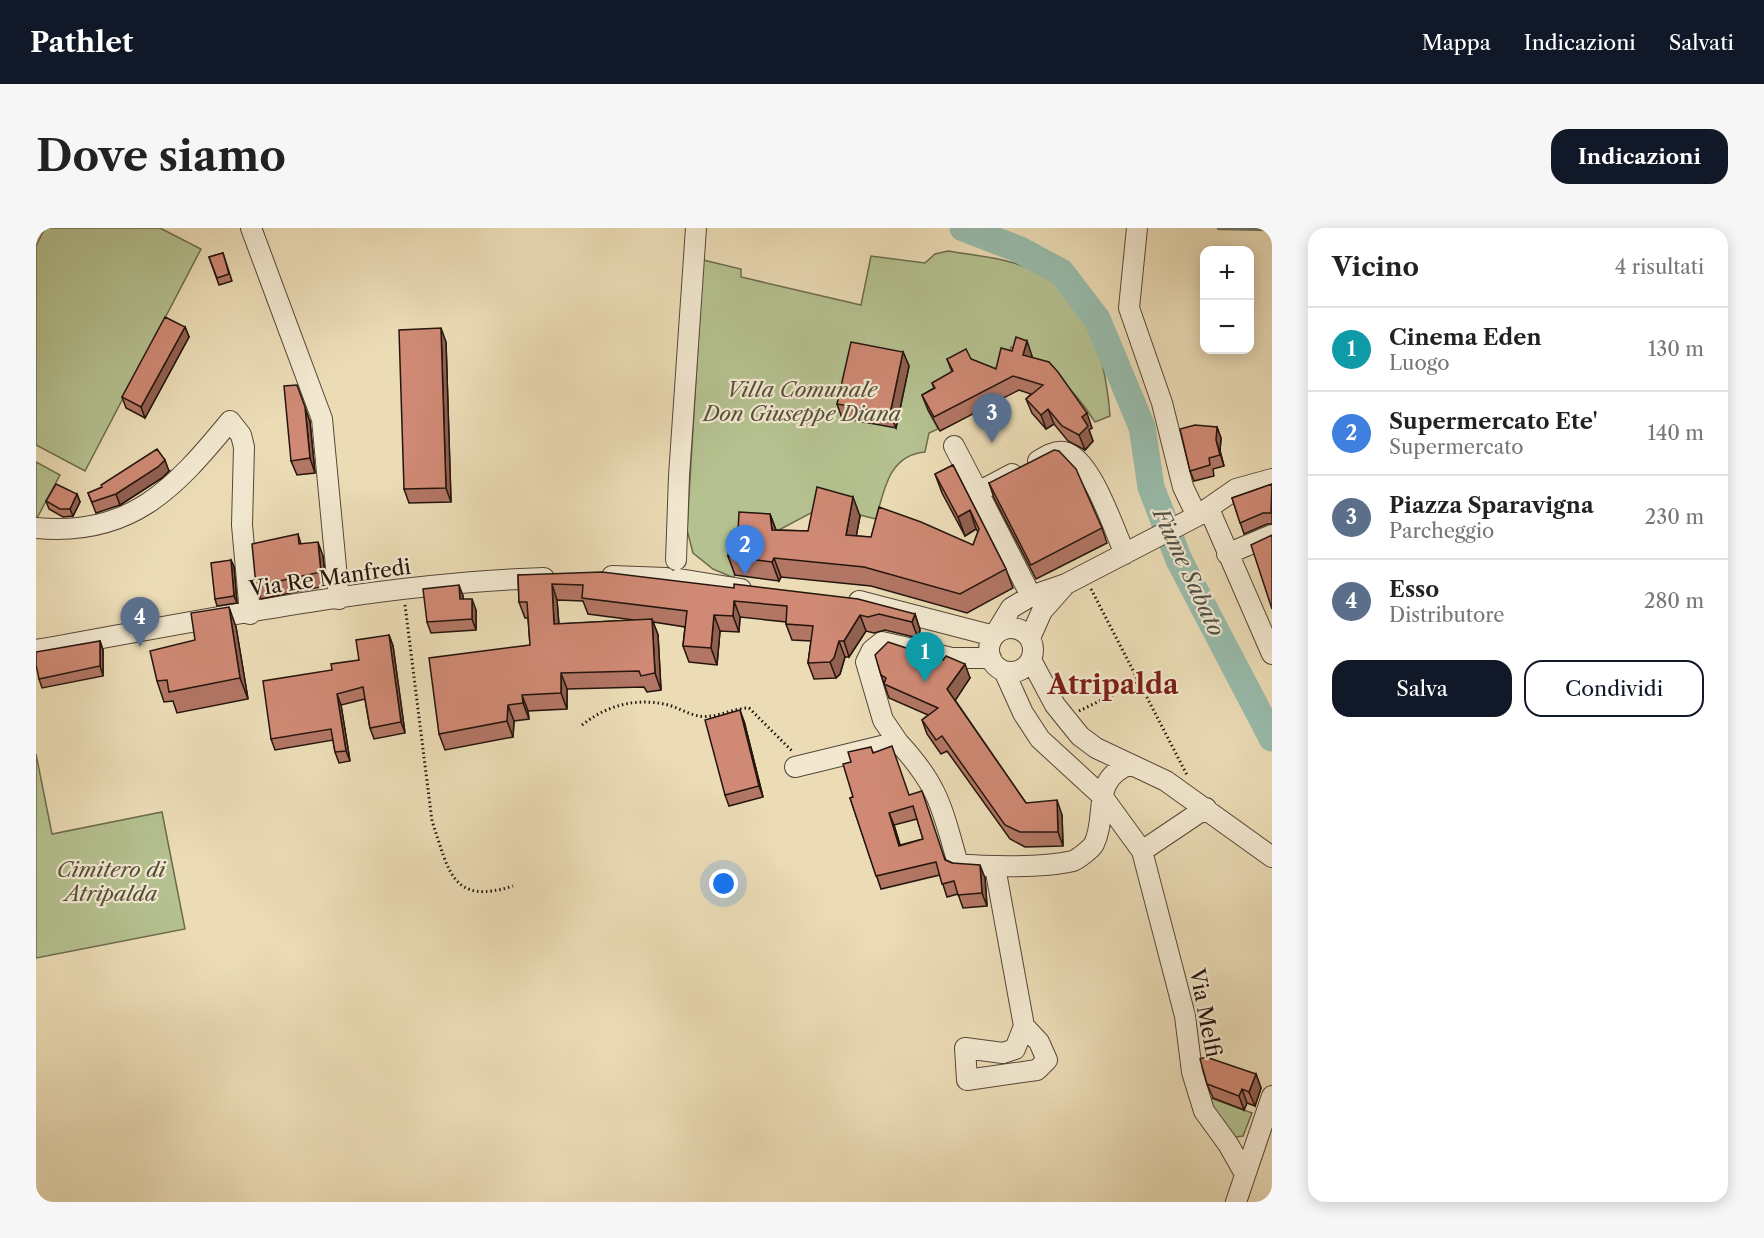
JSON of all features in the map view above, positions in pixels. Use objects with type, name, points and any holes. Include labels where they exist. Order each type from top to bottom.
[{"type":"street","points":[[251,228],[322,419],[339,599]]},
{"type":"street","points":[[673,568],[696,228]]},
{"type":"street","points":[[1136,231],[1128,308],[1162,403],[1183,487],[1199,515],[1227,554],[1271,650]]},
{"type":"street","points":[[36,528],[93,525],[115,521],[141,508],[166,492],[197,462],[230,421],[242,435],[244,447],[242,525],[250,614]]},
{"type":"street","points":[[954,446],[1031,596]]},
{"type":"street","points":[[978,492],[1054,452],[1066,452],[1075,457],[1090,474],[1130,551]]},
{"type":"street","points":[[972,631],[1031,596],[1075,580],[1199,515],[1236,489],[1272,479]]},
{"type":"street","points":[[1227,554],[1272,535]]},
{"type":"street","points":[[587,577],[633,576],[673,568],[715,586],[758,591]]},
{"type":"street","name":"Via Re Manfredi","points":[[36,650],[339,599],[497,580],[565,578]]},
{"type":"street","points":[[949,626],[1022,669],[1033,653],[1030,639],[1042,611],[1075,580]]},
{"type":"street","points":[[836,599],[890,607],[972,631],[995,654],[1023,713],[1041,739],[1102,796],[1142,851],[1206,808]]},
{"type":"street","points":[[995,654],[1011,608]]},
{"type":"street","points":[[1030,639],[1020,630],[1013,628],[995,654],[952,658],[882,642],[872,650],[866,662],[883,720],[898,742],[926,773],[940,798],[958,864],[995,867],[1075,861],[1093,844],[1106,783],[1118,770],[1129,765]]},
{"type":"street","points":[[1030,660],[1066,721],[1096,748],[1166,781],[1272,856]]},
{"type":"street","points":[[801,766],[898,742]]},
{"type":"street","name":"Via Melfi","points":[[1142,851],[1185,1016],[1192,1072],[1204,1111],[1228,1144],[1245,1174]]},
{"type":"street","points":[[995,867],[1024,1026]]},
{"type":"street","points":[[1236,1202],[1272,1096]]},
{"type":"path","points":[[1075,580],[1139,682],[1188,777]]},
{"type":"path","points":[[403,591],[432,821],[443,853],[455,879],[466,890],[485,893],[513,886]]},
{"type":"path","points":[[1066,721],[1077,711],[1139,682]]},
{"type":"path","points":[[582,725],[599,712],[628,703],[665,704],[700,717],[737,708],[749,708],[801,766]]},
{"type":"green space","points":[[45,228],[160,228],[201,249],[85,471],[36,445],[36,246]]},
{"type":"green space","name":"Villa Comunale Don Giuseppe Diana","points":[[948,251],[993,258],[1026,267],[1055,283],[1071,298],[1083,315],[1099,354],[1110,416],[1095,422],[1059,377],[1036,360],[1011,347],[1001,384],[928,410],[938,429],[929,433],[925,452],[903,460],[896,467],[886,486],[876,519],[824,506],[779,530],[742,526],[734,578],[713,569],[693,553],[687,530],[703,260],[741,269],[741,277],[861,305],[871,256],[925,263],[935,254]]},
{"type":"green space","points":[[36,462],[60,475],[37,518],[36,518]]},
{"type":"green space","name":"Cimitero di Atripalda","points":[[36,754],[52,834],[162,812],[185,929],[36,958]]},
{"type":"green space","points":[[1208,1097],[1252,1113],[1243,1136],[1229,1138]]},
{"type":"building","points":[[223,253],[229,274],[217,278],[209,257]]},
{"type":"building","points":[[165,317],[185,327],[141,407],[122,397]]},
{"type":"building","points":[[441,328],[446,488],[404,489],[399,330]]},
{"type":"building","points":[[1016,337],[1027,341],[1023,355],[1049,362],[1087,413],[1082,417],[1088,426],[1079,435],[1062,426],[1048,409],[1041,415],[1026,399],[1043,385],[1013,376],[934,417],[922,395],[935,388],[932,383],[953,371],[947,359],[966,349],[971,359],[996,369],[1001,348],[1012,351]]},
{"type":"building","points":[[851,342],[903,352],[890,414],[837,404]]},
{"type":"building","points":[[297,385],[305,407],[310,458],[291,461],[284,386]]},
{"type":"building","points":[[1195,425],[1217,427],[1216,440],[1220,455],[1209,458],[1210,465],[1190,471],[1180,429]]},
{"type":"building","points":[[157,449],[165,460],[158,467],[116,494],[92,502],[88,493],[102,487],[101,485]]},
{"type":"building","points":[[1054,450],[1059,451],[1076,469],[1102,528],[1031,565],[989,483]]},
{"type":"building","points":[[953,465],[1006,569],[960,594],[864,567],[774,558],[772,562],[728,556],[731,532],[738,532],[739,512],[770,514],[772,530],[808,531],[817,487],[853,497],[846,535],[871,537],[879,507],[921,522],[973,545],[979,529],[970,510],[958,517],[935,474]]},
{"type":"building","points":[[56,484],[77,494],[70,509],[60,509],[46,501]]},
{"type":"building","points":[[1272,484],[1271,513],[1263,513],[1240,523],[1232,498]]},
{"type":"building","points":[[298,534],[299,544],[318,542],[321,572],[256,586],[252,544]]},
{"type":"building","points":[[1272,535],[1272,609],[1251,545]]},
{"type":"building","points":[[231,560],[234,596],[215,599],[211,563]]},
{"type":"building","points":[[602,572],[734,588],[734,584],[858,599],[915,614],[912,622],[879,614],[868,617],[860,615],[844,641],[839,641],[834,658],[830,662],[808,663],[813,626],[786,624],[787,606],[734,601],[733,616],[714,615],[711,648],[683,646],[687,611],[582,598],[583,585],[552,584],[554,624],[652,619],[655,673],[641,676],[639,671],[561,673],[561,693],[522,695],[523,703],[508,705],[507,721],[439,734],[429,658],[530,645],[527,602],[519,602],[518,575]]},
{"type":"building","points":[[459,585],[460,599],[472,599],[472,619],[427,622],[423,589]]},
{"type":"building","points":[[229,607],[240,678],[169,692],[167,680],[157,681],[150,651],[195,640],[191,613]]},
{"type":"building","points":[[389,635],[401,722],[370,728],[363,687],[337,694],[346,751],[335,752],[331,729],[271,739],[263,681],[332,670],[331,664],[359,660],[356,640]]},
{"type":"building","points":[[100,641],[100,666],[39,679],[36,652]]},
{"type":"building","points":[[888,642],[943,660],[946,656],[965,664],[947,689],[1026,803],[1057,800],[1058,832],[1020,832],[1005,825],[942,736],[936,740],[922,720],[938,708],[884,684],[886,678],[881,675],[875,655]]},
{"type":"building","points":[[740,710],[759,786],[725,795],[705,720]]},
{"type":"building","points":[[892,746],[909,795],[922,791],[945,860],[952,863],[980,865],[982,893],[958,895],[954,881],[942,884],[936,862],[876,876],[850,798],[853,797],[843,764],[851,762],[848,752],[871,747],[873,753]],"holes":[[[913,806],[923,839],[899,846],[889,813]]]},
{"type":"building","points":[[1206,1057],[1256,1074],[1249,1092],[1242,1089],[1239,1096],[1207,1084],[1200,1059]]},
{"type":"waterway","name":"Fiume Sabato","points":[[963,228],[1018,249],[1061,272],[1097,319],[1142,427],[1151,487],[1179,560],[1272,738]]},
{"type":"waterway","points":[[1219,228],[1272,229]]},
{"type":"place","name":"Piazza Sparavigna","points":[[992,443]]},
{"type":"place","name":"Supermercato Ete'","points":[[745,575]]},
{"type":"place","name":"Esso","points":[[140,647]]},
{"type":"place","name":"Cinema Eden","points":[[925,682]]},
{"type":"district","name":"Atripalda","points":[[1113,685]]}]
